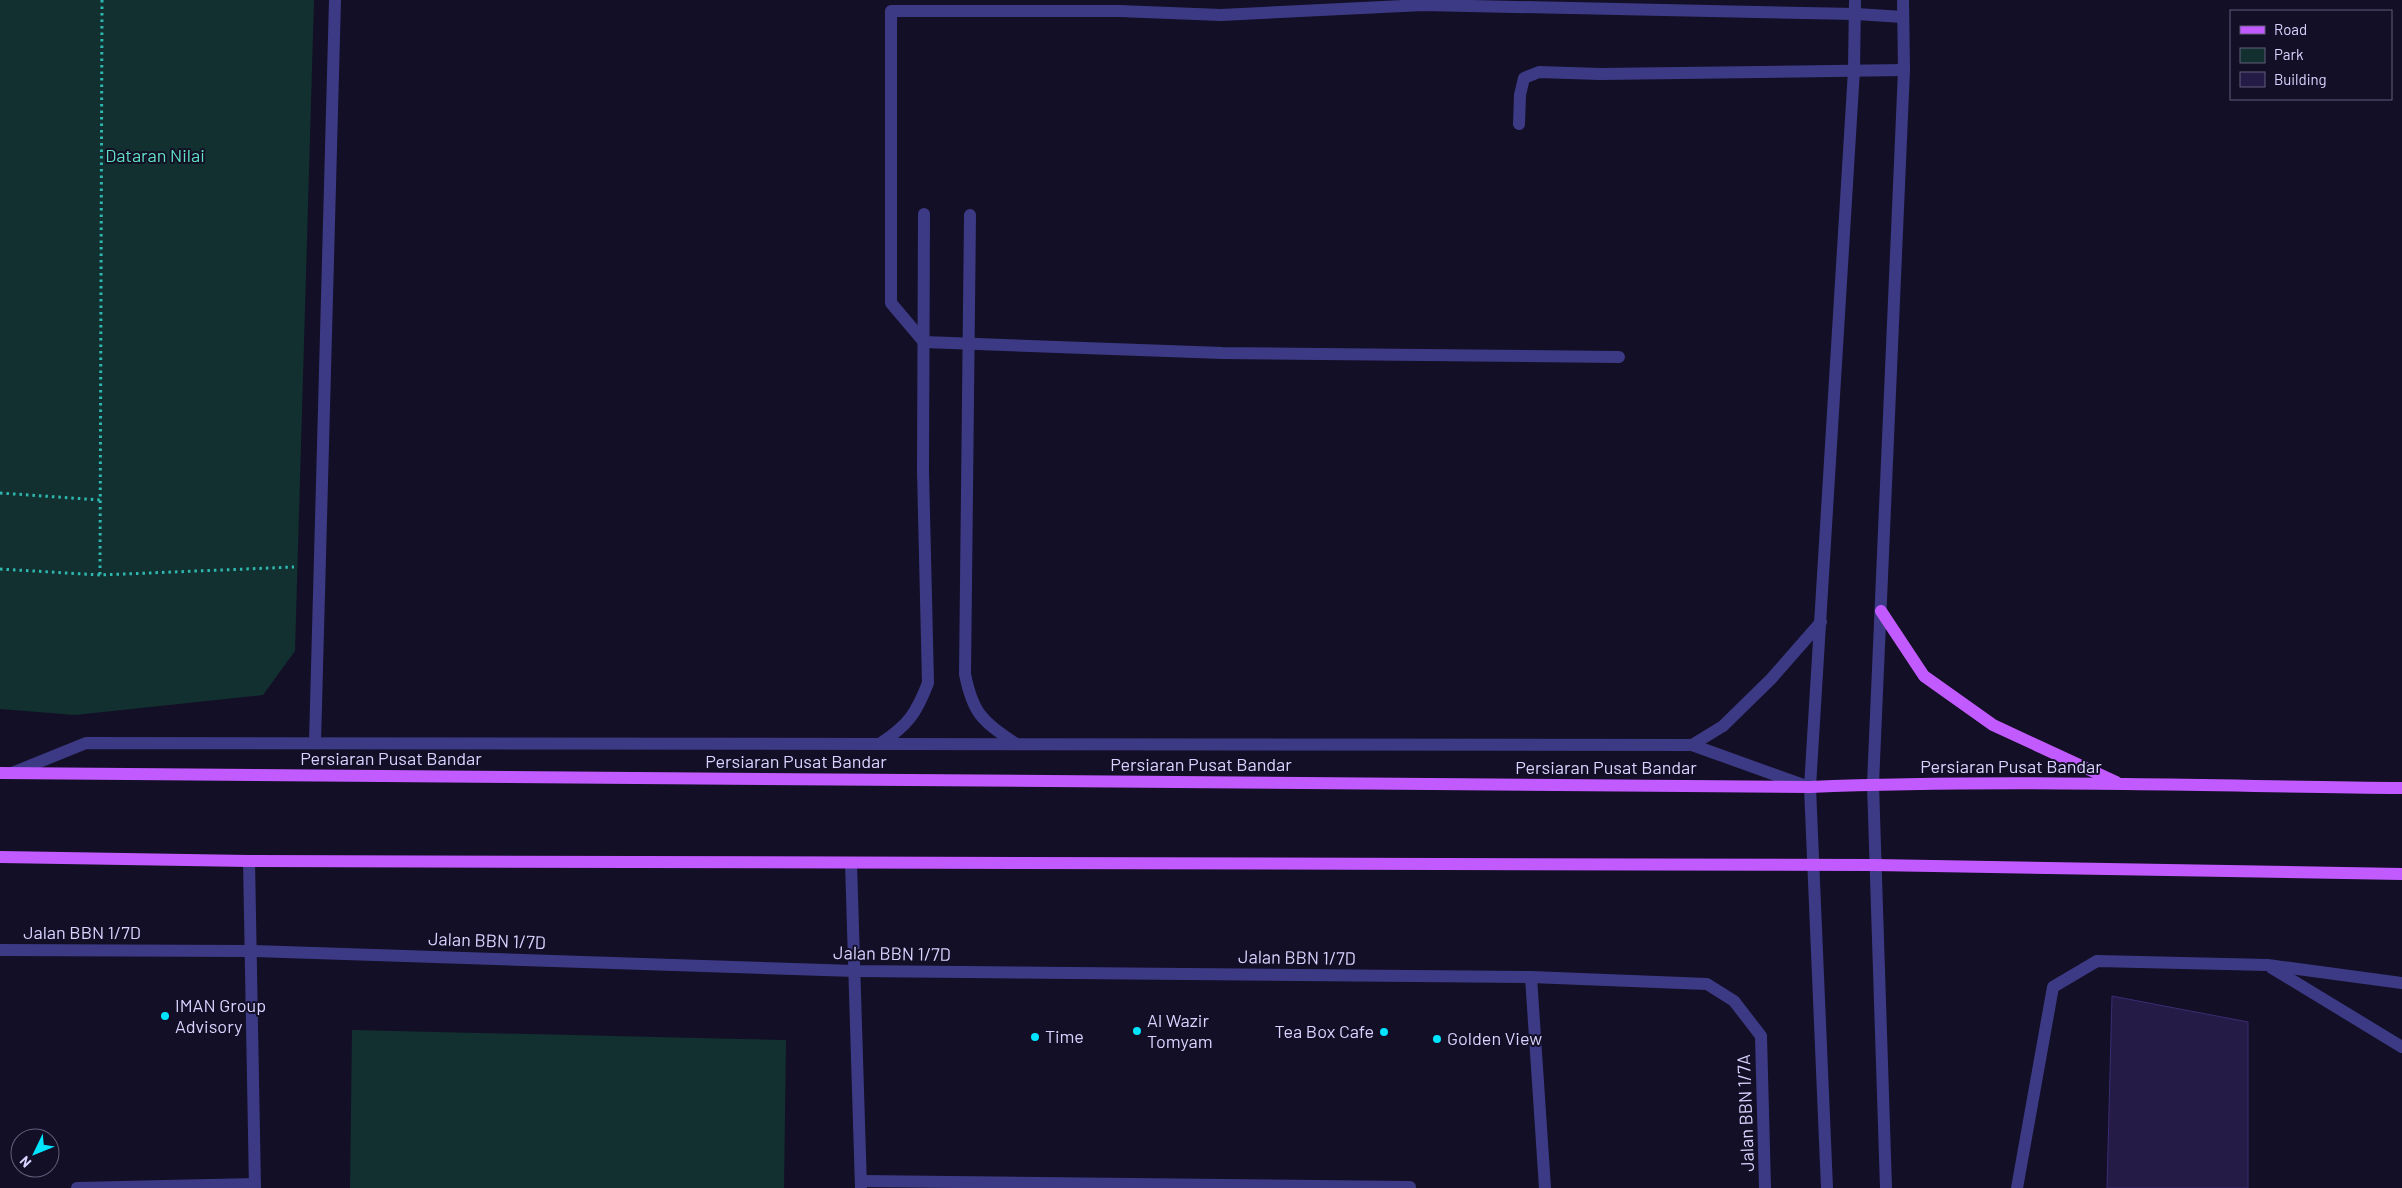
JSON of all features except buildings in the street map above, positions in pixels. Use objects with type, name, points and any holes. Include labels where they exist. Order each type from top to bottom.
[{"type":"main road","points":[[1881,611],[1924,676],[1993,725],[2121,785]]},
{"type":"main road","name":"Persiaran Pusat Bandar","points":[[5,773],[1810,787],[1873,784],[2402,788]]},
{"type":"main road","points":[[0,857],[249,861],[852,864],[1875,865],[2402,874]]},
{"type":"street","points":[[315,742],[335,0]]},
{"type":"street","points":[[1827,1188],[1810,787],[1854,70],[1855,0]]},
{"type":"street","points":[[1886,1188],[1873,784],[1904,70],[1903,0]]},
{"type":"street","points":[[1619,357],[1222,353],[924,342],[891,303],[891,11],[1119,11],[1221,15],[1423,4],[1856,14],[1903,18]]},
{"type":"street","points":[[1519,124],[1520,95],[1524,78],[1539,72],[1600,74],[1904,70]]},
{"type":"street","points":[[881,743],[902,728],[919,706],[928,683],[923,471],[924,214]]},
{"type":"street","points":[[970,215],[965,674],[970,698],[985,722],[1016,744]]},
{"type":"street","points":[[1692,744],[1723,726],[1771,679],[1821,622]]},
{"type":"street","points":[[5,773],[86,743],[1692,744],[1810,787]]},
{"type":"street","points":[[77,1188],[255,1186],[249,861]]},
{"type":"street","points":[[852,864],[861,1184],[1410,1187]]},
{"type":"street","name":"Jalan BBN 1/7D","points":[[0,950],[251,951],[855,971],[1531,978],[1707,984],[1734,1001],[1761,1036]]},
{"type":"street","points":[[2017,1188],[2052,987],[2097,961],[2268,965],[2402,982]]},
{"type":"street","points":[[2268,965],[2402,1047]]},
{"type":"street","points":[[1531,978],[1545,1188]]},
{"type":"street","name":"Jalan BBN 1/7A","points":[[1761,1036],[1765,1188]]},
{"type":"path","points":[[100,575],[102,0]]},
{"type":"path","points":[[0,493],[100,500]]},
{"type":"path","points":[[0,569],[100,575],[320,565]]},
{"type":"green space","name":"Dataran Nilai","points":[[0,0],[314,0],[295,651],[263,695],[75,715],[0,709]]},
{"type":"green space","points":[[352,1030],[786,1040],[784,1188],[350,1188]]},
{"type":"place","name":"IMAN Group Advisory","points":[[165,1016]]},
{"type":"place","name":"Al Wazir Tomyam","points":[[1137,1031]]},
{"type":"place","name":"Tea Box Cafe","points":[[1384,1032]]},
{"type":"place","name":"Time","points":[[1035,1037]]},
{"type":"place","name":"Golden View","points":[[1437,1039]]}]
